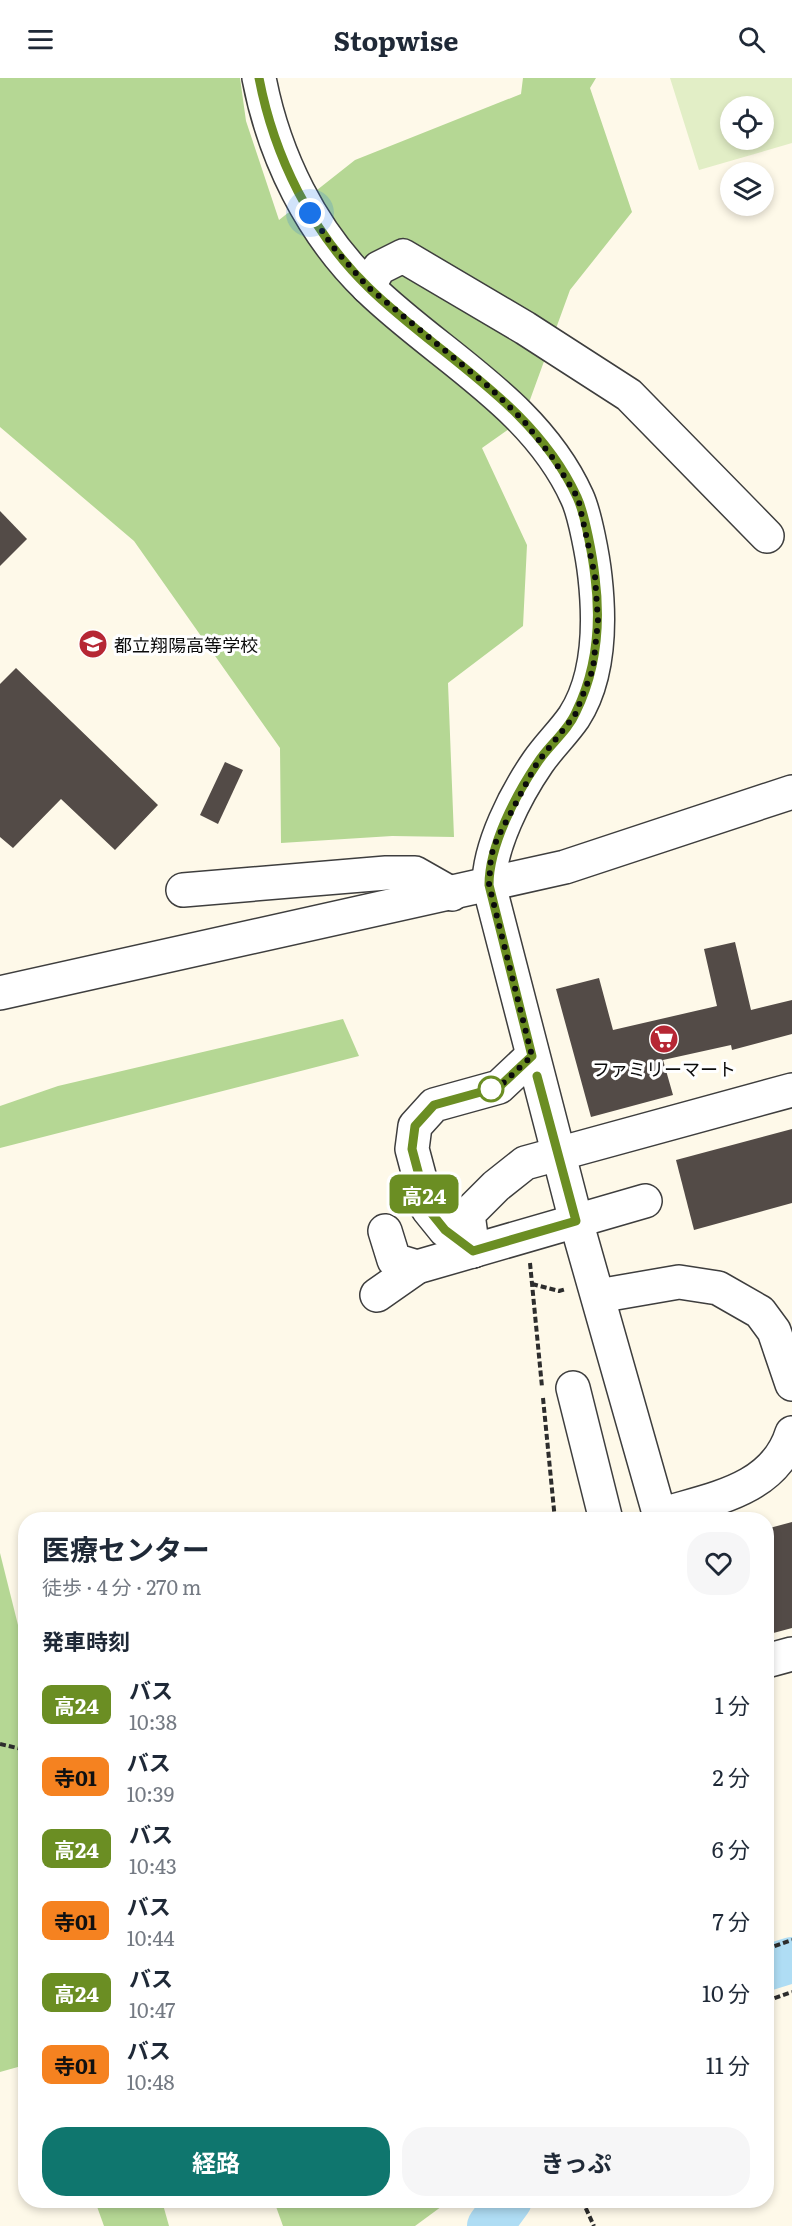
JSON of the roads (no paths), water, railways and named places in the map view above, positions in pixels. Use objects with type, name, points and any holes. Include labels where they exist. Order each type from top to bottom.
[{"type":"street","points":[[260,78],[275,137],[299,193],[333,247],[368,287],[488,386],[538,438],[578,498],[595,576],[598,621],[593,669],[575,715],[537,763],[497,839],[491,856],[489,885],[576,1221],[586,1292],[659,1512]]},
{"type":"street","points":[[368,287],[379,268],[403,256],[525,328],[629,395],[767,536]]},
{"type":"street","points":[[0,993],[565,867],[792,792]]},
{"type":"street","points":[[183,890],[386,873],[415,873],[452,894]]},
{"type":"street","points":[[473,1251],[445,1230],[428,1209],[412,1149],[415,1126],[434,1105],[499,1087],[532,1056]]},
{"type":"street","points":[[473,1251],[468,1214],[496,1186],[525,1163],[792,1090]]},
{"type":"street","points":[[377,1295],[417,1267],[645,1201]]},
{"type":"street","points":[[385,1232],[394,1260],[417,1267]]},
{"type":"street","points":[[586,1292],[679,1282],[718,1288],[760,1311],[774,1331],[792,1384]]},
{"type":"street","points":[[573,1388],[604,1512]]},
{"type":"street","points":[[676,1512],[748,1487],[775,1464],[788,1446],[792,1433]]},
{"type":"street","points":[[774,1659],[792,1654]]},
{"type":"waterway","points":[[774,1966],[792,1960]]},
{"type":"waterway","points":[[490,2226],[503,2208]]},
{"type":"place","name":"都立翔陽高等学校","points":[[93,644]]},
{"type":"place","name":"ファミリーマート","points":[[664,1039]]}]
